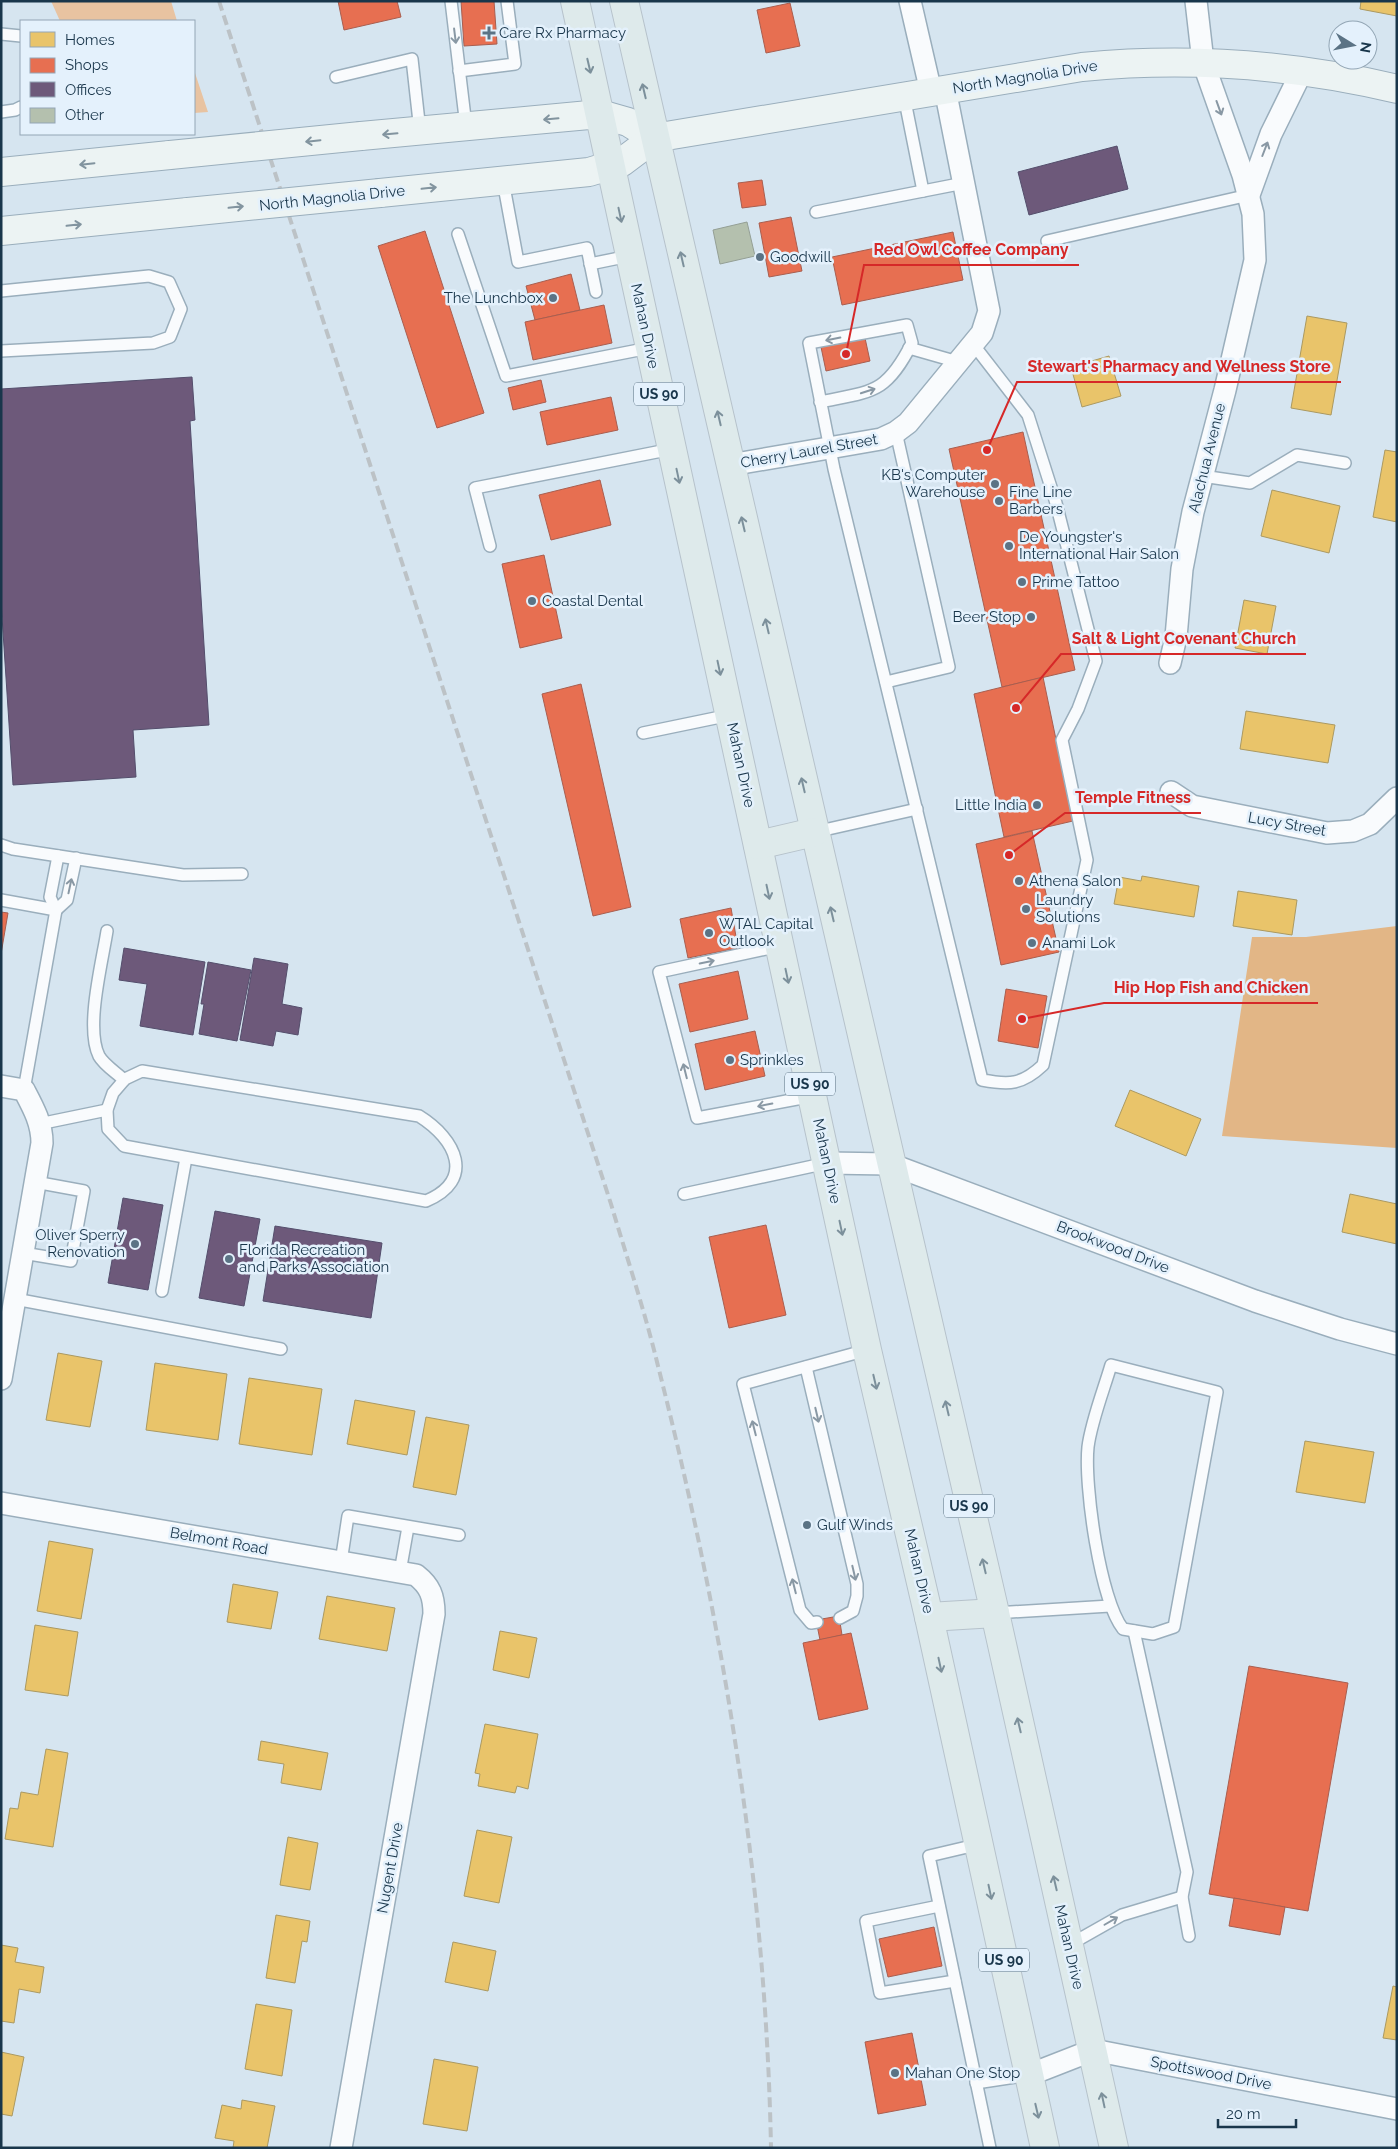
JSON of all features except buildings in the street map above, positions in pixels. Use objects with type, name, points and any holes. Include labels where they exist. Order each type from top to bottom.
[{"type":"main road","name":"US 90","points":[[575,1],[600,114]]},
{"type":"main road","name":"US 90","points":[[630,7],[654,138]]},
{"type":"main road","name":"North Magnolia Drive","points":[[1,231],[569,175],[610,168],[634,155],[654,138],[1082,67],[1136,62],[1203,62],[1302,71],[1397,89]]},
{"type":"main road","points":[[1,172],[600,114],[628,122],[654,138]]},
{"type":"main road","name":"Mahan Drive","points":[[600,114],[629,256],[867,1350],[930,1617],[1046,2148]]},
{"type":"main road","name":"Mahan Drive","points":[[654,138],[994,1614],[1114,2148]]},
{"type":"main road","points":[[758,844],[814,832]]},
{"type":"main road","points":[[930,1617],[994,1614]]},
{"type":"street","name":"Cherry Laurel Street","points":[[730,465],[881,439],[896,432],[908,423],[986,326],[989,311],[964,184],[910,1]]},
{"type":"street","name":"Alachua Avenue","points":[[1170,663],[1176,637],[1182,569],[1202,476],[1254,260],[1253,214],[1249,194],[1203,62],[1196,1]]},
{"type":"street","name":"Alachua Avenue","points":[[1249,194],[1271,134],[1302,71]]},
{"type":"street","name":"Lucy Street","points":[[1171,792],[1192,806],[1327,833],[1353,831],[1370,824],[1397,798]]},
{"type":"street","points":[[1,1086],[24,1090],[39,1124],[42,1143],[23,1253],[10,1307],[1,1379]]},
{"type":"street","name":"Brookwood Drive","points":[[827,1163],[890,1164],[1255,1301],[1340,1329],[1397,1344]]},
{"type":"street","name":"Belmont Road","points":[[1,1503],[416,1575],[430,1589]]},
{"type":"street","name":"Nugent Drive","points":[[341,2148],[434,1614],[434,1600],[430,1589]]},
{"type":"street","points":[[1029,2075],[1093,2050]]},
{"type":"street","name":"Spottswood Drive","points":[[1093,2050],[1397,2109]]},
{"type":"lane","points":[[451,1],[466,126]]},
{"type":"lane","points":[[459,71],[515,64],[507,1]]},
{"type":"lane","points":[[1,34],[20,36]]},
{"type":"lane","points":[[336,77],[412,60],[420,131]]},
{"type":"lane","points":[[904,96],[923,191]]},
{"type":"lane","points":[[1,112],[20,108]]},
{"type":"lane","points":[[503,181],[518,262],[587,248],[596,292]]},
{"type":"lane","points":[[816,212],[964,184]]},
{"type":"lane","points":[[1047,241],[1249,194]]},
{"type":"lane","points":[[458,234],[506,376],[649,348]]},
{"type":"lane","points":[[590,264],[629,256]]},
{"type":"lane","points":[[1,291],[149,276],[169,282],[181,309],[170,337],[153,343],[1,351]]},
{"type":"lane","points":[[820,402],[872,391],[893,376],[912,343],[907,325],[809,343],[820,402],[829,448],[982,1080],[1009,1085],[1031,1077],[1043,1066],[1087,860],[1062,740],[1078,709],[1096,661],[1056,503],[1028,415],[973,344]]},
{"type":"lane","points":[[909,348],[958,362]]},
{"type":"lane","points":[[886,682],[949,667],[896,432]]},
{"type":"lane","points":[[490,546],[475,488],[672,449]]},
{"type":"lane","points":[[1202,476],[1250,483],[1297,455],[1345,463]]},
{"type":"lane","points":[[643,733],[730,715]]},
{"type":"lane","points":[[814,832],[917,809]]},
{"type":"lane","points":[[1,844],[13,849],[183,875],[242,874]]},
{"type":"lane","points":[[24,1090],[56,910],[50,897],[58,856]]},
{"type":"lane","points":[[56,910],[67,900],[76,858]]},
{"type":"lane","points":[[1,900],[56,910]]},
{"type":"lane","points":[[107,931],[93,1023],[100,1057],[124,1080]]},
{"type":"lane","points":[[780,946],[659,972],[696,1118],[813,1096]]},
{"type":"lane","points":[[142,1071],[419,1116],[436,1126],[454,1152],[455,1170],[451,1184],[440,1195],[426,1201],[124,1146],[108,1129],[106,1110],[113,1093],[124,1080],[142,1071]]},
{"type":"lane","points":[[39,1124],[106,1110]]},
{"type":"lane","points":[[162,1292],[186,1158]]},
{"type":"lane","points":[[684,1194],[827,1163]]},
{"type":"lane","points":[[23,1253],[71,1261],[84,1191],[35,1182]]},
{"type":"lane","points":[[10,1307],[281,1349]]},
{"type":"lane","points":[[817,1622],[811,1623],[800,1610],[743,1384],[867,1350]]},
{"type":"lane","points":[[1110,1365],[1217,1392],[1174,1626],[1153,1634],[1134,1631],[1123,1629],[1114,1618],[1105,1592],[1090,1498],[1088,1446],[1110,1365]]},
{"type":"lane","points":[[806,1367],[857,1584],[858,1596],[853,1612],[840,1618]]},
{"type":"lane","points":[[341,1562],[348,1516],[459,1535]]},
{"type":"lane","points":[[400,1572],[408,1527]]},
{"type":"lane","points":[[994,1614],[1110,1606]]},
{"type":"lane","points":[[1134,1631],[1187,1872],[1182,1897],[1188,1936]]},
{"type":"lane","points":[[980,1844],[929,1856],[990,2148]]},
{"type":"lane","points":[[1069,1945],[1122,1915],[1182,1897]]},
{"type":"lane","points":[[939,1906],[866,1921],[880,1993],[955,1981]]},
{"type":"lane","points":[[976,2083],[1029,2075]]},
{"type":"shaded area","points":[[51,1],[171,1],[177,20],[60,20]]},
{"type":"shaded area","points":[[195,73],[208,112],[195,113]]},
{"type":"shaded area","points":[[1397,926],[1397,1148],[1222,1136],[1252,937],[1306,937]]},
{"type":"railway","points":[[219,1],[611,1204],[653,1346],[702,1559],[721,1656],[737,1754],[760,1950],[771,2148]]},
{"type":"place","name":"Care Rx Pharmacy","points":[[489,33]]},
{"type":"place","name":"Goodwill","points":[[760,257]]},
{"type":"place","name":"The Lunchbox","points":[[553,298]]},
{"type":"place","name":"Red Owl Coffee Company","points":[[846,354]]},
{"type":"place","name":"Stewart's Pharmacy and Wellness Store","points":[[987,450]]},
{"type":"place","name":"KB's Computer Warehouse","points":[[995,484]]},
{"type":"place","name":"Fine Line Barbers","points":[[999,501]]},
{"type":"place","name":"De Youngster's International Hair Salon","points":[[1009,546]]},
{"type":"place","name":"Prime Tattoo","points":[[1022,582]]},
{"type":"place","name":"Coastal Dental","points":[[532,601]]},
{"type":"place","name":"Beer Stop","points":[[1031,617]]},
{"type":"place","name":"Salt & Light Covenant Church","points":[[1016,708]]},
{"type":"place","name":"Little India","points":[[1037,805]]},
{"type":"place","name":"Temple Fitness","points":[[1009,855]]},
{"type":"place","name":"Athena Salon","points":[[1019,881]]},
{"type":"place","name":"Laundry Solutions","points":[[1026,909]]},
{"type":"place","name":"WTAL Capital Outlook","points":[[709,933]]},
{"type":"place","name":"Anami Lok","points":[[1032,943]]},
{"type":"place","name":"Hip Hop Fish and Chicken","points":[[1022,1019]]},
{"type":"place","name":"Sprinkles","points":[[730,1060]]},
{"type":"place","name":"Oliver Sperry Renovation","points":[[135,1244]]},
{"type":"place","name":"Florida Recreation and Parks Association","points":[[229,1259]]},
{"type":"place","name":"Gulf Winds","points":[[807,1525]]},
{"type":"place","name":"Mahan One Stop","points":[[895,2073]]}]
